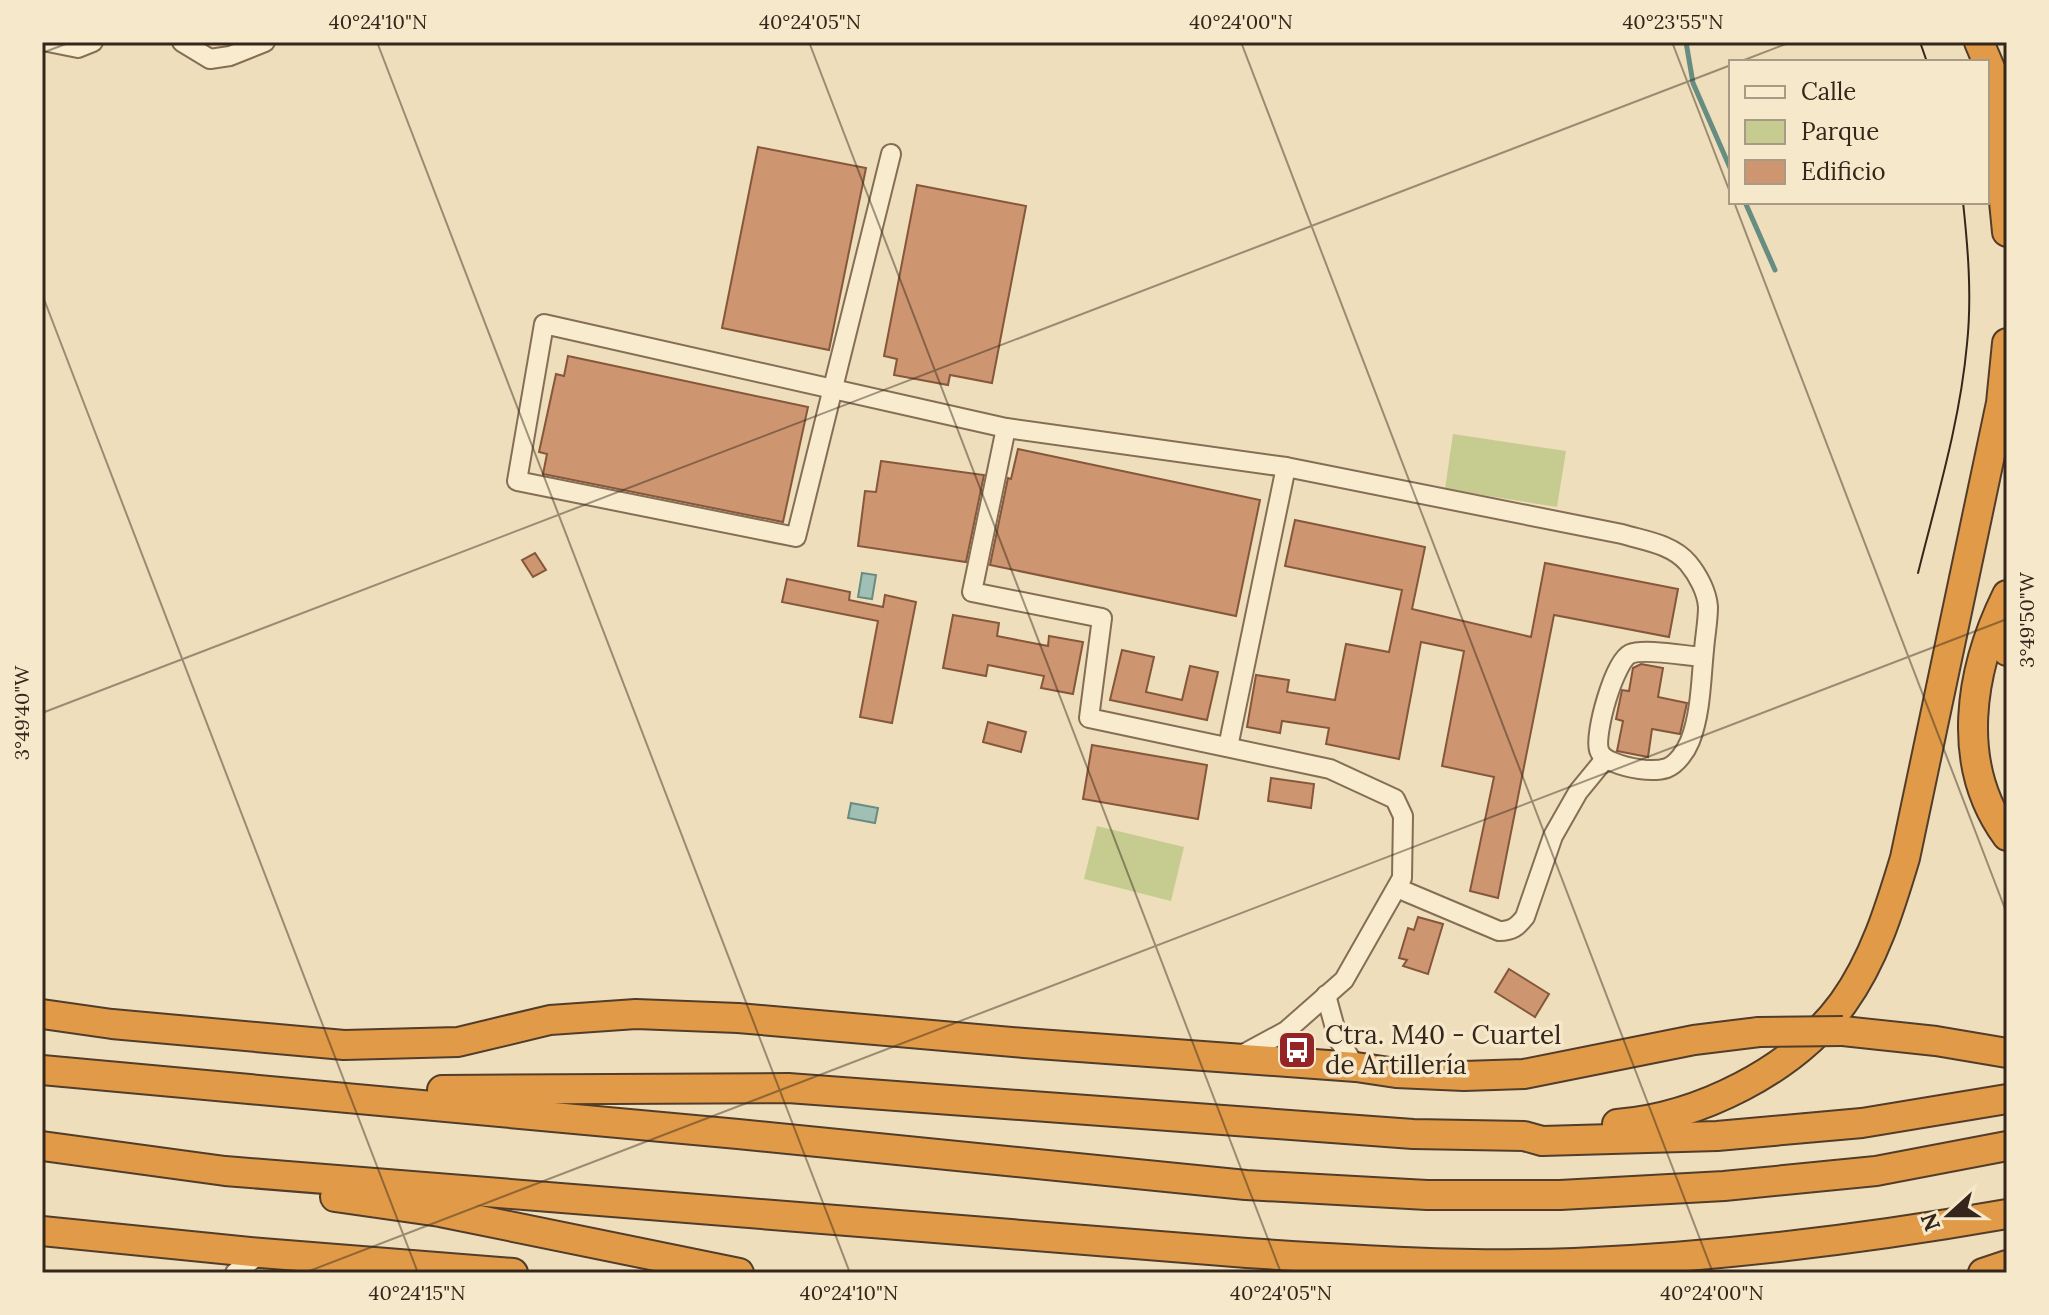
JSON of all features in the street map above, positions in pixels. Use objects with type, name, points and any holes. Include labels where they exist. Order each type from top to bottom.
[{"type":"highway","points":[[1989,66],[2007,108]]},
{"type":"highway","points":[[1989,120],[2001,171],[2007,232]]},
{"type":"highway","points":[[1524,1136],[1541,1126],[1569,1128],[1636,1122],[1687,1111],[1742,1086],[1803,1045],[1842,1003],[1873,951],[1888,915],[1905,858],[2001,403],[2007,343]]},
{"type":"highway","points":[[2007,595],[1986,642],[1976,675],[1972,719],[1975,758],[1986,795],[2007,836]]},
{"type":"highway","points":[[42,1014],[112,1024],[344,1045],[458,1042],[550,1020],[636,1014],[738,1018],[1356,1067],[1396,1073],[1464,1076],[1524,1074],[1694,1040],[1759,1032],[1843,1031],[1936,1041],[2007,1053]]},
{"type":"highway","points":[[42,1070],[738,1134],[1246,1185],[1427,1195],[1560,1195],[1724,1186],[1876,1171],[2007,1146]]},
{"type":"highway","points":[[242,1090],[519,1092],[788,1088],[1413,1134],[1524,1136],[1542,1141],[1717,1136],[1862,1123],[2007,1099]]},
{"type":"highway","points":[[42,1146],[225,1171],[1200,1249],[1414,1263],[1573,1263],[1730,1252],[1889,1235],[2007,1214]]},
{"type":"highway","points":[[225,1171],[289,1191],[440,1212],[739,1273]]},
{"type":"highway","points":[[42,1231],[261,1253],[513,1273]]},
{"type":"highway","points":[[1983,1273],[2007,1265]]},
{"type":"street","points":[[48,42],[78,48],[93,42]]},
{"type":"street","points":[[182,42],[210,59],[230,56],[265,42]]},
{"type":"street","points":[[891,154],[833,389],[796,537],[517,481],[544,324],[833,389],[1006,428],[1286,467],[1607,531],[1669,548],[1687,561],[1703,586],[1708,606],[1699,700],[1690,741],[1680,758],[1668,768],[1619,765],[1605,759],[1599,751],[1598,737],[1614,673],[1622,661],[1631,653],[1703,657]]},
{"type":"street","points":[[1006,428],[972,592],[1102,618],[1089,718],[1330,769],[1395,799],[1403,816],[1402,878],[1344,980],[1286,1031],[1236,1059]]},
{"type":"street","points":[[1228,747],[1286,467]]},
{"type":"street","points":[[1397,888],[1499,931],[1509,931],[1518,926],[1525,917],[1553,836],[1578,792],[1605,759]]},
{"type":"street","points":[[1326,995],[1338,1039],[1356,1067]]},
{"type":"street","points":[[235,1273],[261,1253]]},
{"type":"green space","points":[[1453,434],[1566,451],[1557,507],[1445,489]]},
{"type":"green space","points":[[1097,826],[1184,847],[1171,901],[1084,879]]},
{"type":"water","points":[[862,573],[876,575],[872,599],[858,597]]},
{"type":"water","points":[[851,803],[878,808],[875,823],[848,818]]},
{"type":"building","points":[[758,147],[866,168],[829,350],[722,328]]},
{"type":"building","points":[[917,185],[1026,206],[992,383],[950,375],[948,385],[894,375],[897,359],[884,356]]},
{"type":"building","points":[[568,356],[808,407],[783,522],[543,474],[547,454],[539,452],[556,374],[564,376]]},
{"type":"building","points":[[1018,449],[1260,500],[1236,616],[990,565],[1008,478],[1011,479]]},
{"type":"building","points":[[881,461],[984,475],[966,562],[858,546],[865,491],[876,492]]},
{"type":"building","points":[[1295,520],[1425,547],[1412,609],[1531,637],[1545,563],[1678,589],[1669,637],[1554,615],[1498,898],[1470,891],[1494,777],[1442,766],[1464,651],[1421,642],[1399,759],[1326,744],[1329,728],[1282,721],[1280,733],[1247,727],[1256,675],[1289,680],[1287,692],[1335,700],[1346,644],[1389,652],[1402,590],[1285,566]]},
{"type":"building","points":[[535,553],[546,570],[533,577],[522,560]]},
{"type":"building","points":[[787,579],[850,592],[849,600],[883,607],[885,595],[916,602],[892,723],[860,717],[878,621],[782,602]]},
{"type":"building","points":[[953,615],[999,623],[997,636],[1048,646],[1049,636],[1083,642],[1073,694],[1041,688],[1044,676],[988,665],[986,676],[943,668]]},
{"type":"building","points":[[1122,650],[1154,657],[1146,692],[1182,700],[1190,666],[1218,672],[1207,720],[1110,700]]},
{"type":"building","points":[[1641,664],[1663,668],[1658,697],[1687,703],[1680,734],[1652,729],[1648,757],[1617,751],[1623,721],[1616,719],[1622,690],[1629,691],[1633,668]]},
{"type":"building","points":[[988,722],[1026,732],[1021,752],[983,742]]},
{"type":"building","points":[[1092,745],[1207,765],[1198,819],[1083,799]]},
{"type":"building","points":[[1271,778],[1314,784],[1311,808],[1268,801]]},
{"type":"building","points":[[1418,917],[1443,924],[1428,974],[1403,966],[1407,960],[1399,958],[1408,928],[1414,930]]},
{"type":"building","points":[[1509,969],[1549,994],[1535,1017],[1495,992]]},
{"type":"waterway","points":[[1686,42],[1693,83],[1729,165]]},
{"type":"waterway","points":[[1746,204],[1775,270]]},
{"type":"tram line","points":[[1920,42],[1926,60]]},
{"type":"tram line","points":[[1918,573],[1947,459],[1964,373],[1969,291],[1963,204]]},
{"type":"place","name":"Ctra. M40 - Cuartel de Artillería","points":[[1297,1050]]}]
